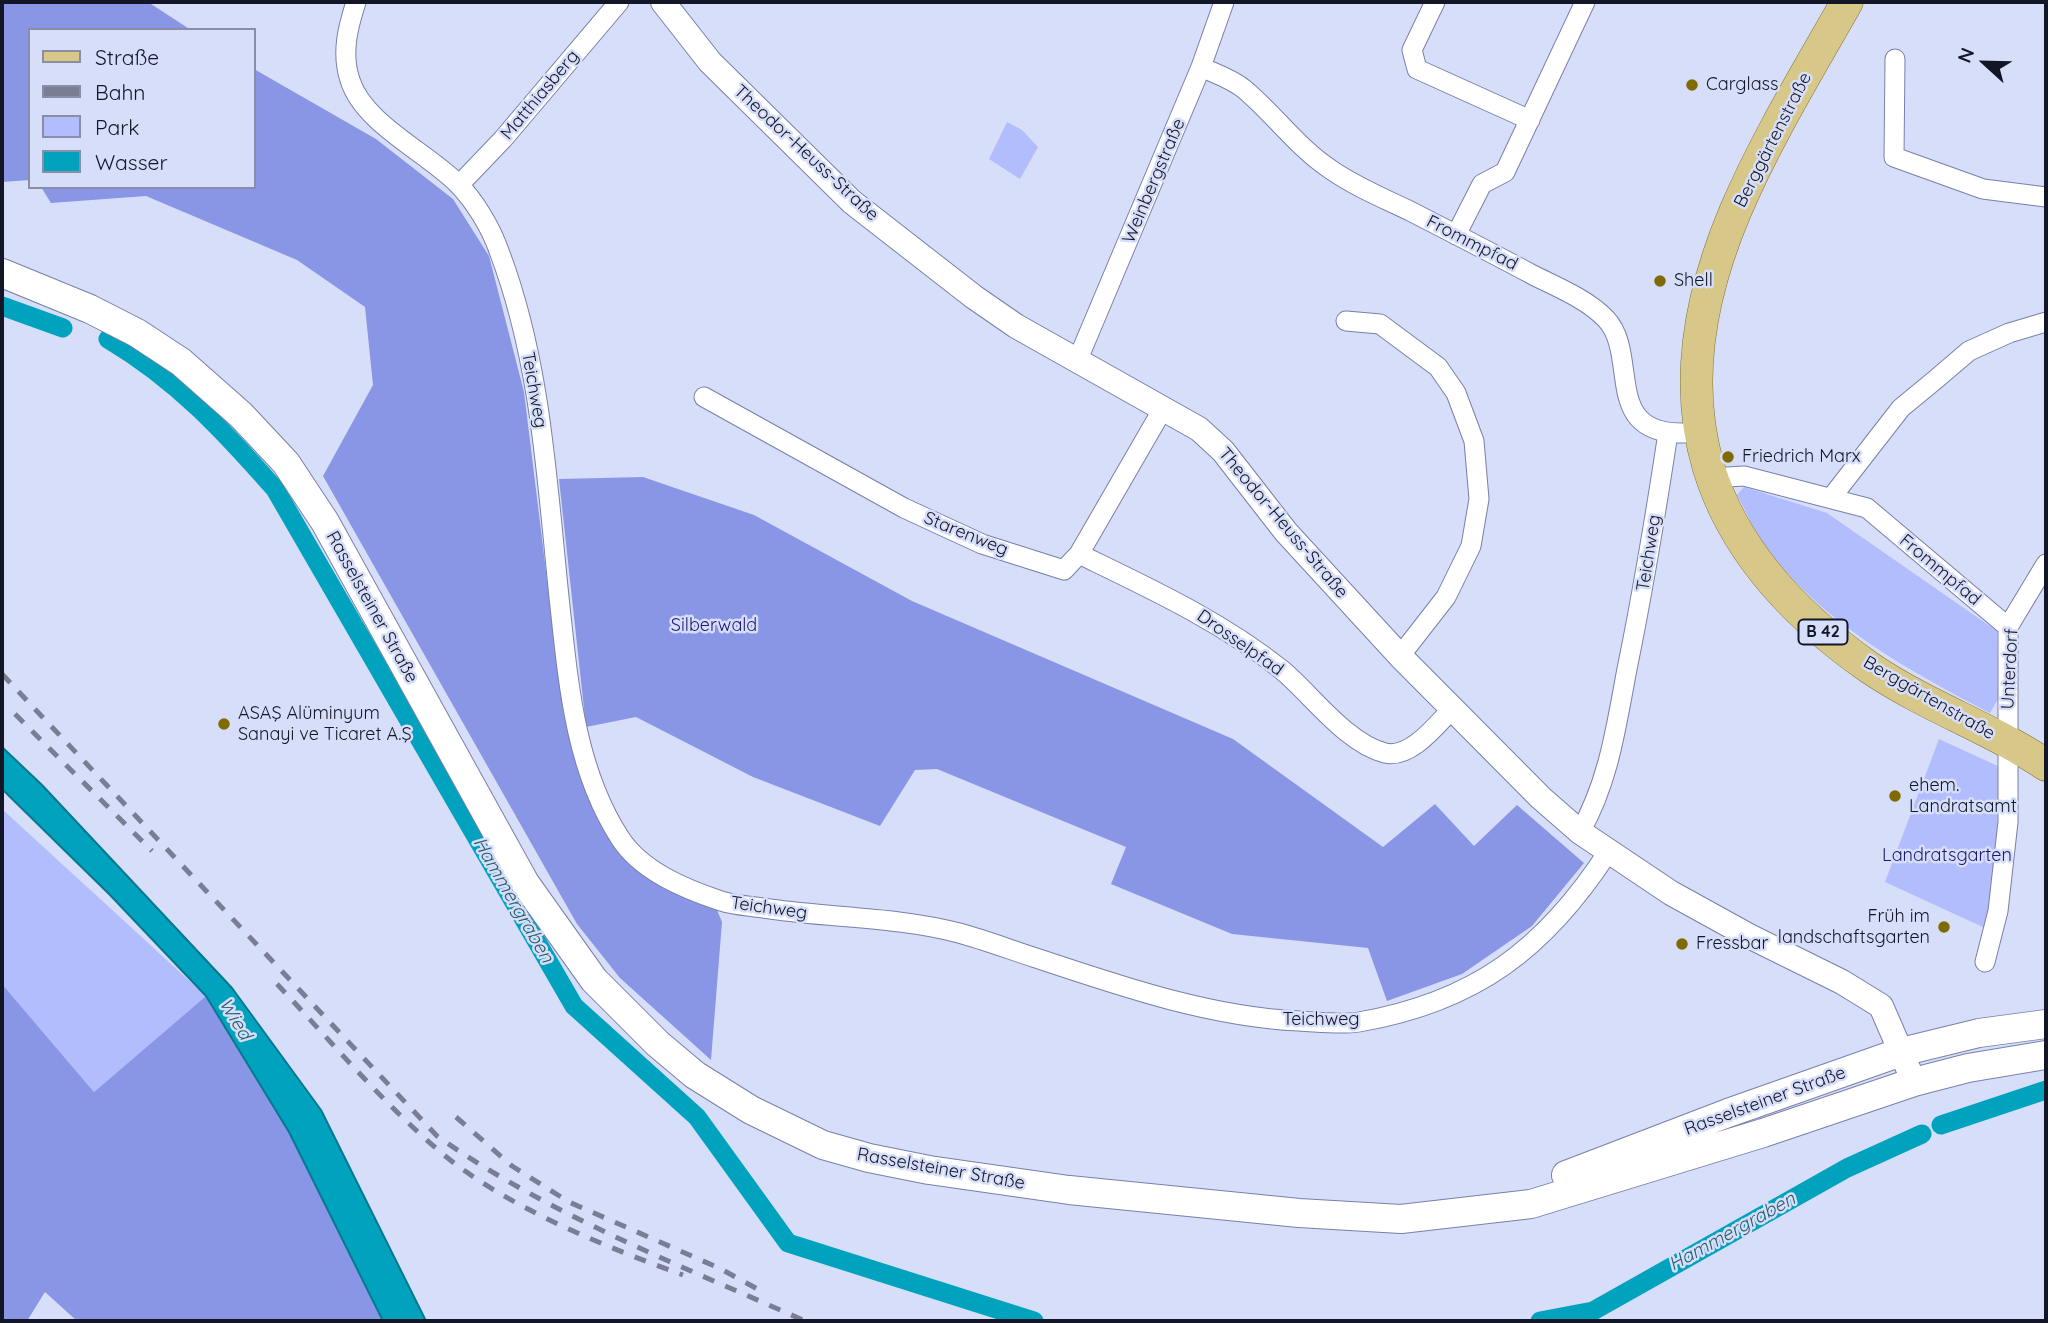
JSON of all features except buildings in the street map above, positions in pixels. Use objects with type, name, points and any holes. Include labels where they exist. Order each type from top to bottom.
[{"type":"main road","name":"Berggärtenstraße","points":[[1847,2],[1760,160],[1726,235],[1711,284],[1698,349],[1696,399],[1710,478],[1722,508],[1744,546],[1776,586],[1815,625],[1871,668],[2032,755]]},
{"type":"main road","name":"Rasselsteiner Straße","points":[[2,273],[90,309],[137,333],[181,362],[242,415],[286,463],[325,522],[512,858],[556,930],[594,980],[658,1044],[695,1074],[740,1103],[823,1145],[869,1158],[1069,1190],[1299,1213],[1401,1219],[1463,1213],[1493,1206],[1715,1118],[1901,1052],[1954,1038],[2046,1024]]},
{"type":"main road","name":"Rasselsteiner Straße","points":[[1493,1206],[1531,1204],[1577,1191],[1763,1133],[1913,1082],[1987,1064],[2046,1055]]},
{"type":"street","name":"Teichweg","points":[[356,2],[345,37],[349,79],[363,106],[459,185],[493,235],[513,286],[537,391],[562,624],[583,756],[600,806],[624,845],[657,874],[723,902],[813,915],[888,920],[959,933],[1151,993],[1263,1020],[1353,1023],[1401,1013],[1460,991],[1509,964],[1556,922],[1583,890],[1608,852]]},
{"type":"street","name":"Matthiasberg","points":[[459,185],[503,139],[619,2]]},
{"type":"street","name":"Theodor-Heuss-Straße","points":[[663,2],[710,62],[852,202],[974,297],[1016,326],[1164,407],[1199,429],[1223,450],[1286,532],[1400,656],[1541,798],[1580,832],[1671,893],[1749,936],[1849,985],[1881,1006],[1913,1082]]},
{"type":"street","points":[[1436,2],[1412,50],[1417,69],[1530,120]]},
{"type":"street","points":[[1456,234],[1482,184],[1506,173],[1585,2]]},
{"type":"street","name":"Weinbergstraße","points":[[1078,359],[1201,67],[1220,3]]},
{"type":"street","points":[[1895,59],[1894,157],[1983,189],[2046,197]]},
{"type":"street","name":"Frommpfad","points":[[1201,67],[1244,89],[1299,144],[1330,169],[1585,303],[1608,321],[1618,340],[1623,384],[1631,407],[1648,424],[1668,432]]},
{"type":"street","points":[[1346,321],[1380,324],[1438,367],[1456,393],[1474,442],[1479,499],[1471,546],[1446,597],[1400,656]]},
{"type":"street","points":[[1831,498],[1901,408],[1969,351],[2010,333],[2046,322]]},
{"type":"street","name":"Starenweg","points":[[704,397],[807,451],[892,502],[982,544],[1064,570],[1079,554]]},
{"type":"street","points":[[1079,554],[1164,407]]},
{"type":"street","name":"Teichweg","points":[[1580,832],[1598,801],[1608,767],[1645,579],[1668,432]]},
{"type":"street","points":[[1668,432],[1700,432]]},
{"type":"street","name":"Frommpfad","points":[[1710,478],[1744,476],[1867,508],[2008,627]]},
{"type":"street","name":"Drosselpfad","points":[[1079,554],[1193,610],[1283,671],[1320,710],[1367,744],[1386,753],[1403,751],[1426,737],[1453,708]]},
{"type":"street","name":"Unterdorf","points":[[2032,755],[2008,627],[2046,564]]},
{"type":"street","points":[[1985,962],[1998,911],[2008,822],[2032,755]]},
{"type":"green space","points":[[2,2],[148,2],[188,28],[28,28],[28,180],[2,182]]},
{"type":"green space","points":[[256,70],[376,139],[453,199],[489,256],[524,392],[563,710],[582,782],[603,828],[634,866],[654,881],[717,910],[722,922],[711,1060],[620,978],[577,924],[323,476],[373,385],[365,307],[297,260],[146,196],[51,203],[42,189],[256,189]]},
{"type":"green space","points":[[1007,122],[1022,130],[1038,147],[1020,179],[989,159]]},
{"type":"green space","name":"Silberwald","points":[[643,477],[754,515],[912,601],[1233,739],[1383,847],[1435,804],[1474,846],[1517,805],[1584,863],[1532,926],[1462,974],[1387,1001],[1368,948],[1232,934],[1111,884],[1126,847],[937,769],[915,770],[880,826],[753,777],[636,717],[586,727],[559,479]]},
{"type":"green space","points":[[1744,487],[1827,513],[1997,631],[1998,699],[1990,713],[1897,661],[1840,622],[1813,599],[1788,574],[1761,540],[1737,495]]},
{"type":"green space","name":"Landratsgarten","points":[[1939,739],[2000,767],[1995,872],[1985,928],[1885,882]]},
{"type":"green space","points":[[2,809],[206,996],[94,1092],[2,984]]},
{"type":"green space","points":[[2,984],[94,1092],[206,996],[289,1132],[383,1321],[77,1321],[45,1292],[27,1321],[2,1321]]},
{"type":"water","name":"Wied","points":[[2,747],[42,785],[232,988],[321,1110],[426,1321],[383,1321],[289,1132],[206,996],[110,895],[2,789]]},
{"type":"waterway","name":"Hammergraben","points":[[2,306],[63,328]]},
{"type":"waterway","name":"Hammergraben","points":[[108,339],[156,371],[198,407],[275,489],[574,1006],[697,1117],[788,1243],[1034,1321]]},
{"type":"waterway","name":"Hammergraben","points":[[1941,1125],[2046,1090]]},
{"type":"waterway","name":"Hammergraben","points":[[1540,1321],[1593,1311],[1847,1168],[1922,1134]]},
{"type":"railway","points":[[2,674],[437,1136],[524,1190],[570,1214],[663,1259],[805,1321]]},
{"type":"railway","points":[[15,714],[152,851]]},
{"type":"railway","points":[[277,984],[395,1110],[463,1169],[491,1188],[554,1222],[683,1275]]},
{"type":"railway","points":[[456,1117],[512,1166],[569,1202],[719,1268],[761,1291]]},
{"type":"place","name":"Carglass","points":[[1692,85]]},
{"type":"place","name":"Shell","points":[[1660,281]]},
{"type":"place","name":"Friedrich Marx","points":[[1728,457]]},
{"type":"place","name":"ASAŞ Alüminyum Sanayi ve Ticaret A.Ş","points":[[224,724]]},
{"type":"place","name":"ehem. Landratsamt","points":[[1895,796]]},
{"type":"place","name":"Früh im landschaftsgarten","points":[[1944,927]]},
{"type":"place","name":"Fressbar","points":[[1682,944]]}]
